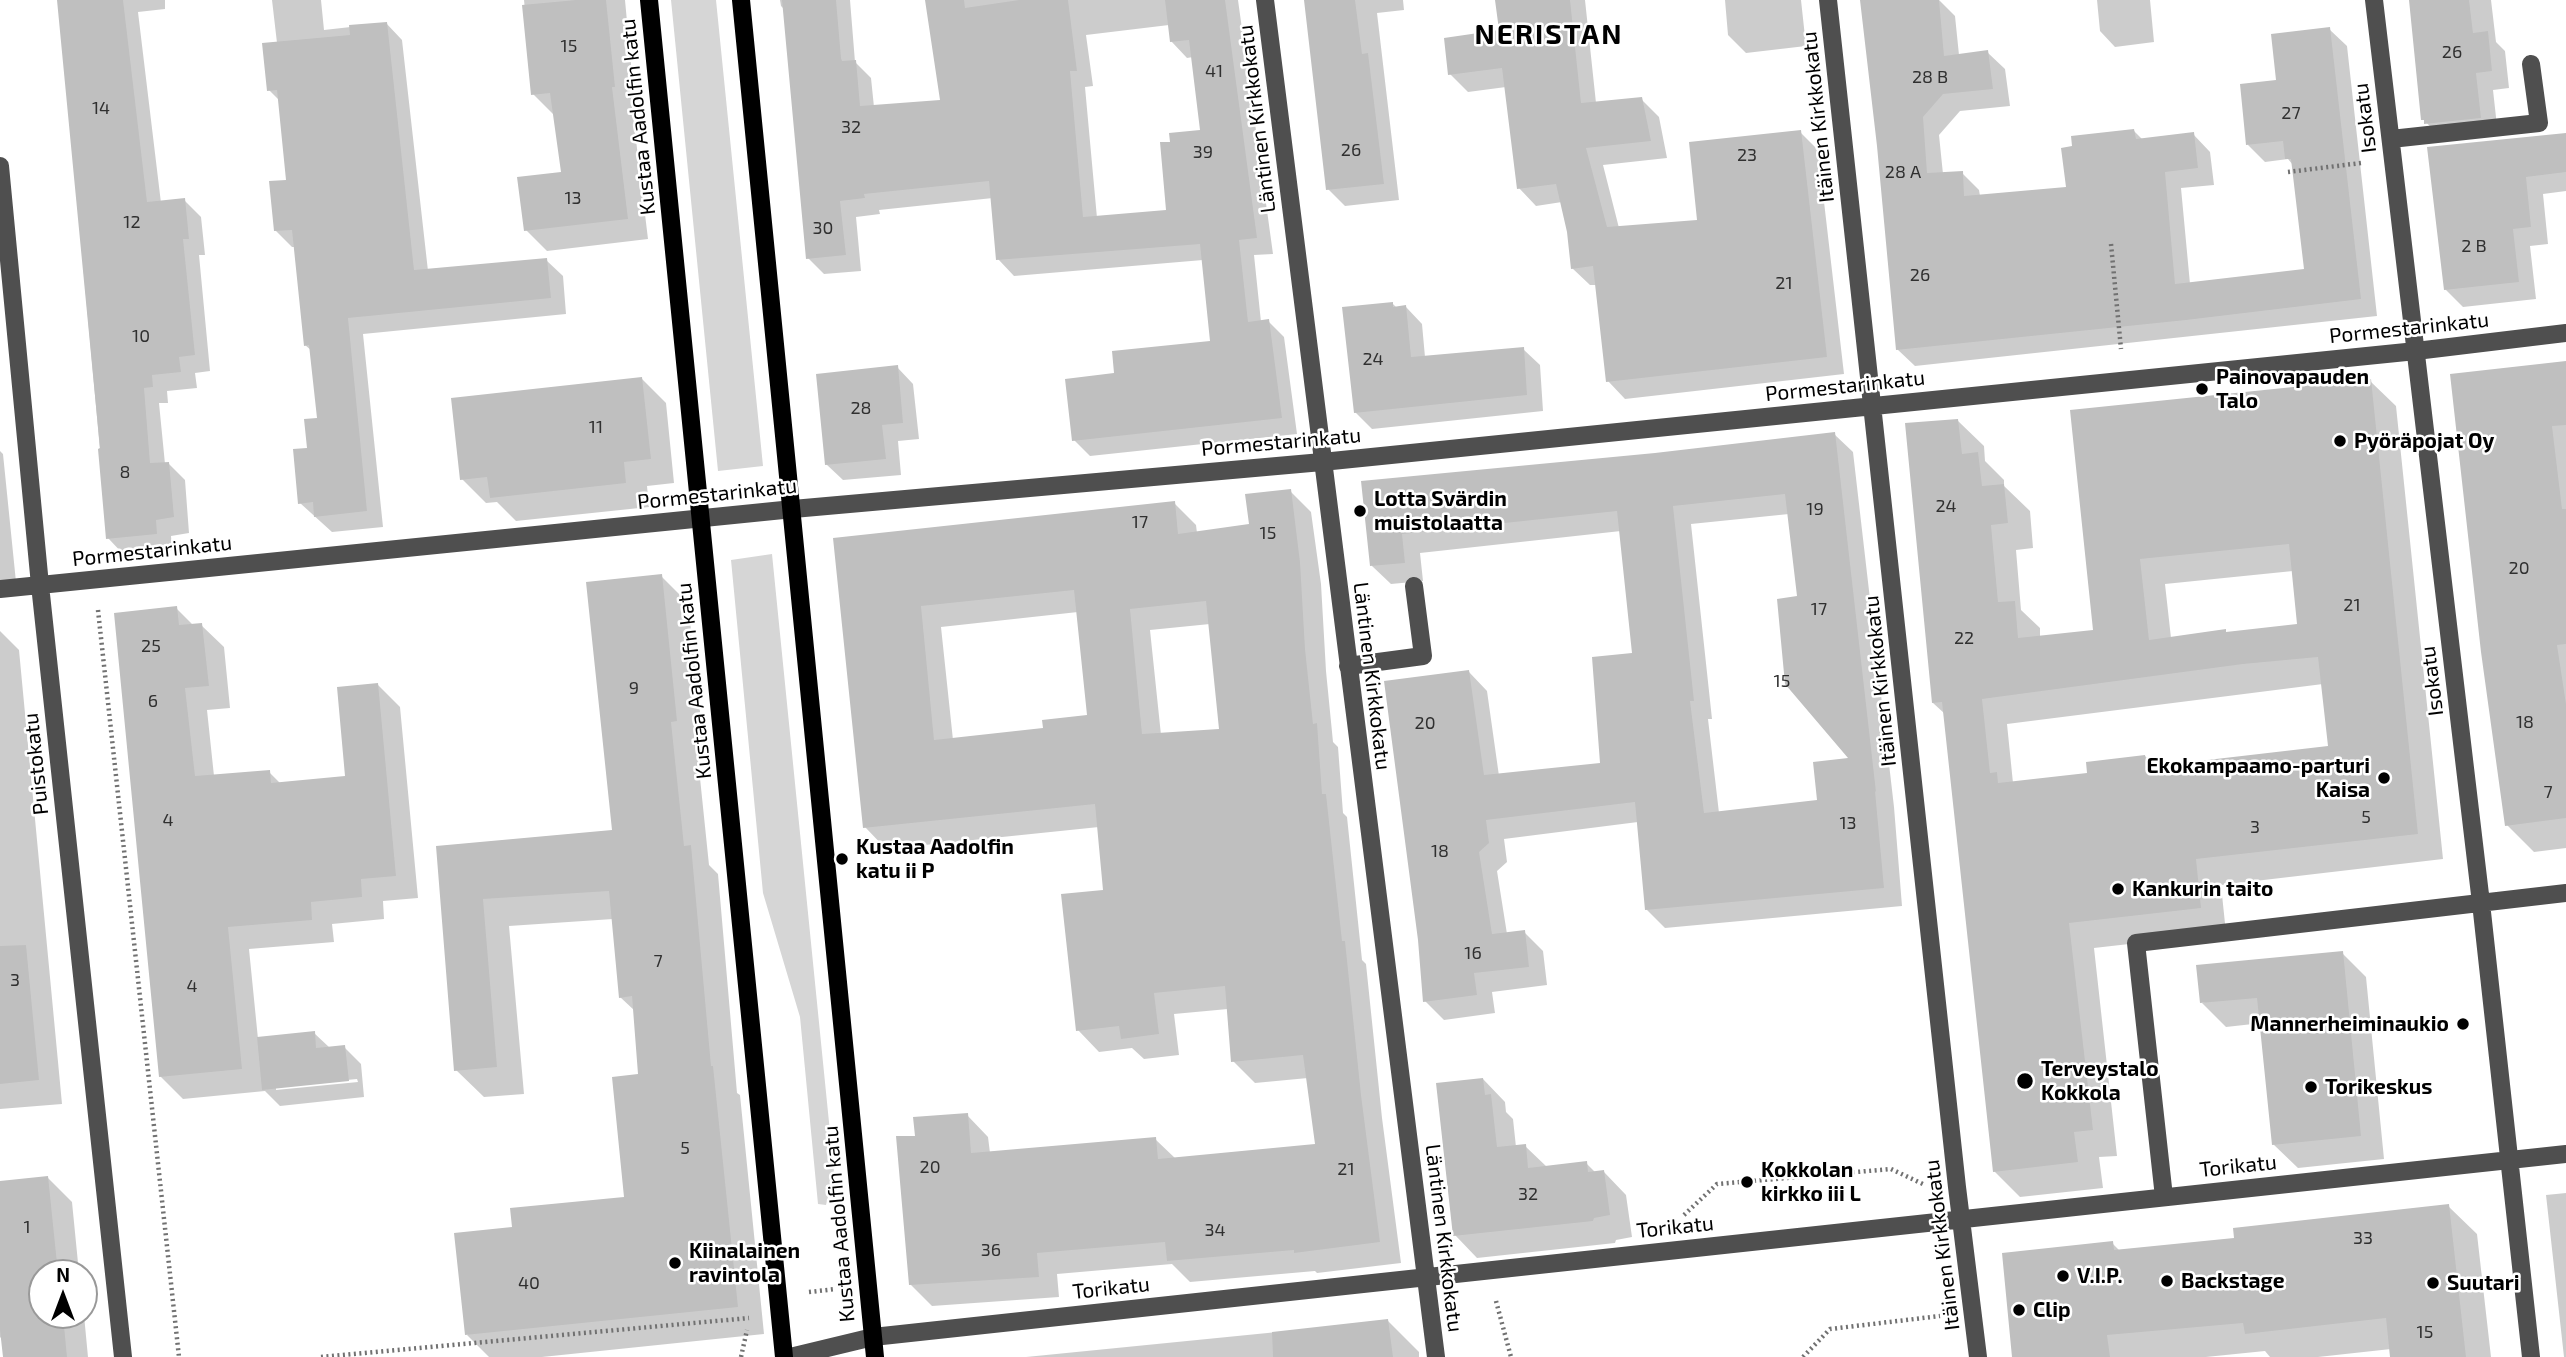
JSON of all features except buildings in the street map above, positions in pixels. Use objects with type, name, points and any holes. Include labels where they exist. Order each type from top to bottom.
[{"type":"main road","name":"Kustaa Aadolfin katu","points":[[649,0],[784,1357]]},
{"type":"main road","name":"Kustaa Aadolfin katu","points":[[741,0],[875,1357]]},
{"type":"street","name":"Läntinen Kirkkokatu","points":[[1265,0],[1436,1357]]},
{"type":"street","name":"Itäinen Kirkkokatu","points":[[1828,0],[1978,1357]]},
{"type":"street","name":"Isokatu","points":[[2374,0],[2481,903],[2531,1357]]},
{"type":"street","points":[[2390,139],[2539,122],[2531,64]]},
{"type":"street","name":"Puistokatu","points":[[0,166],[40,585],[123,1357]]},
{"type":"street","name":"Pormestarinkatu","points":[[0,589],[793,509],[1874,407],[2416,351],[2566,332]]},
{"type":"street","points":[[1348,666],[1423,656],[1414,586]]},
{"type":"street","points":[[2164,1197],[2136,943],[2566,893]]},
{"type":"street","name":"Torikatu","points":[[790,1357],[873,1337],[2566,1154]]},
{"type":"path","points":[[2288,172],[2393,159]]},
{"type":"path","points":[[2111,244],[2125,381]]},
{"type":"path","points":[[95,579],[179,1357]]},
{"type":"path","points":[[1496,1298],[1511,1357]]},
{"type":"path","points":[[1803,1357],[1830,1329],[1944,1315]]},
{"type":"path","points":[[321,1357],[749,1318],[741,1357]]},
{"type":"shaded area","points":[[671,0],[716,0],[763,466],[718,471]]},
{"type":"shaded area","points":[[772,554],[834,1172],[826,1205],[818,1204],[800,1017],[763,893],[731,560]]},
{"type":"place","name":"Painovapauden Talo","points":[[2202,389]]},
{"type":"place","name":"Pyöräpojat Oy","points":[[2340,441]]},
{"type":"place","name":"Lotta Svärdin muistolaatta","points":[[1360,511]]},
{"type":"place","name":"Ekokampaamo-parturi Kaisa","points":[[2384,778]]},
{"type":"place","name":"Kustaa Aadolfin katu ii P","points":[[842,859]]},
{"type":"place","name":"Kankurin taito","points":[[2118,889]]},
{"type":"place","name":"Mannerheiminaukio","points":[[2463,1024]]},
{"type":"place","name":"Terveystalo Kokkola","points":[[2025,1081]]},
{"type":"place","name":"Torikeskus","points":[[2311,1087]]},
{"type":"place","name":"Kokkolan kirkko iii L","points":[[1747,1182]]},
{"type":"place","name":"Kiinalainen ravintola","points":[[675,1263]]},
{"type":"place","name":"V.I.P.","points":[[2063,1276]]},
{"type":"place","name":"Backstage","points":[[2167,1281]]},
{"type":"place","name":"Suutari","points":[[2433,1283]]},
{"type":"place","name":"Clip","points":[[2019,1310]]},
{"type":"district","name":"NERISTAN","points":[[1549,35]]}]
